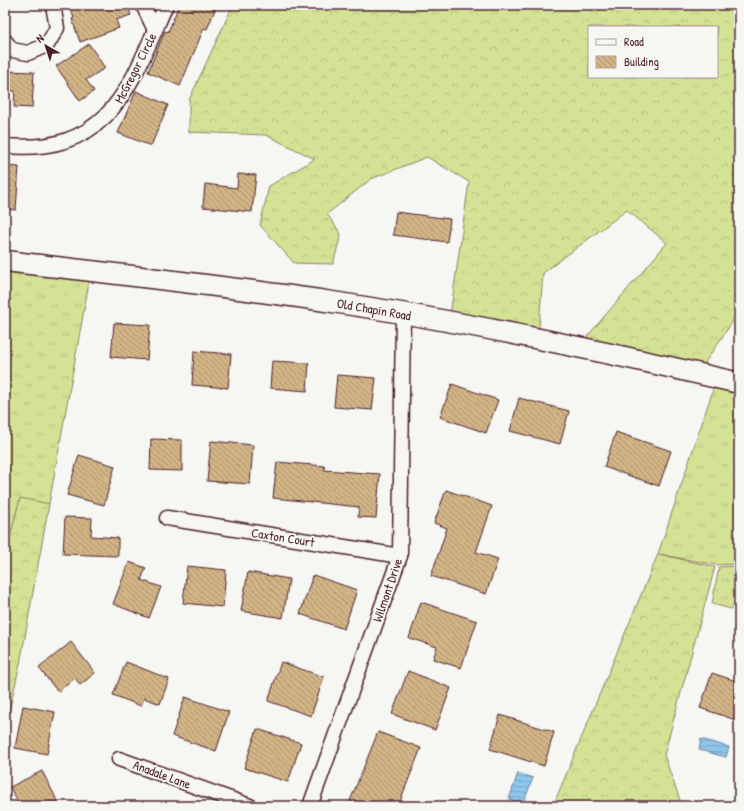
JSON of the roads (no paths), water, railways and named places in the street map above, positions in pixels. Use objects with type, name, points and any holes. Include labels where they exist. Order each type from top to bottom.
[{"type":"street","points":[[5,40],[12,50],[28,53],[47,45],[57,28],[53,5]]},
{"type":"street","points":[[143,5],[155,30]]},
{"type":"street","name":"McGregor Circle","points":[[5,146],[26,148],[52,145],[76,137],[98,124],[116,106],[124,95],[166,5]]},
{"type":"street","name":"Old Chapin Road","points":[[5,261],[230,287],[403,314],[579,346],[739,383]]},
{"type":"street","name":"Wilmont Drive","points":[[310,806],[400,556],[403,314]]},
{"type":"street","name":"Caxton Court","points":[[167,518],[400,556]]},
{"type":"street","name":"Anadale Lane","points":[[119,759],[250,806]]},
{"type":"water","points":[[701,739],[729,747],[726,757],[699,750]]},
{"type":"water","points":[[518,773],[533,778],[523,804],[509,799]]}]
